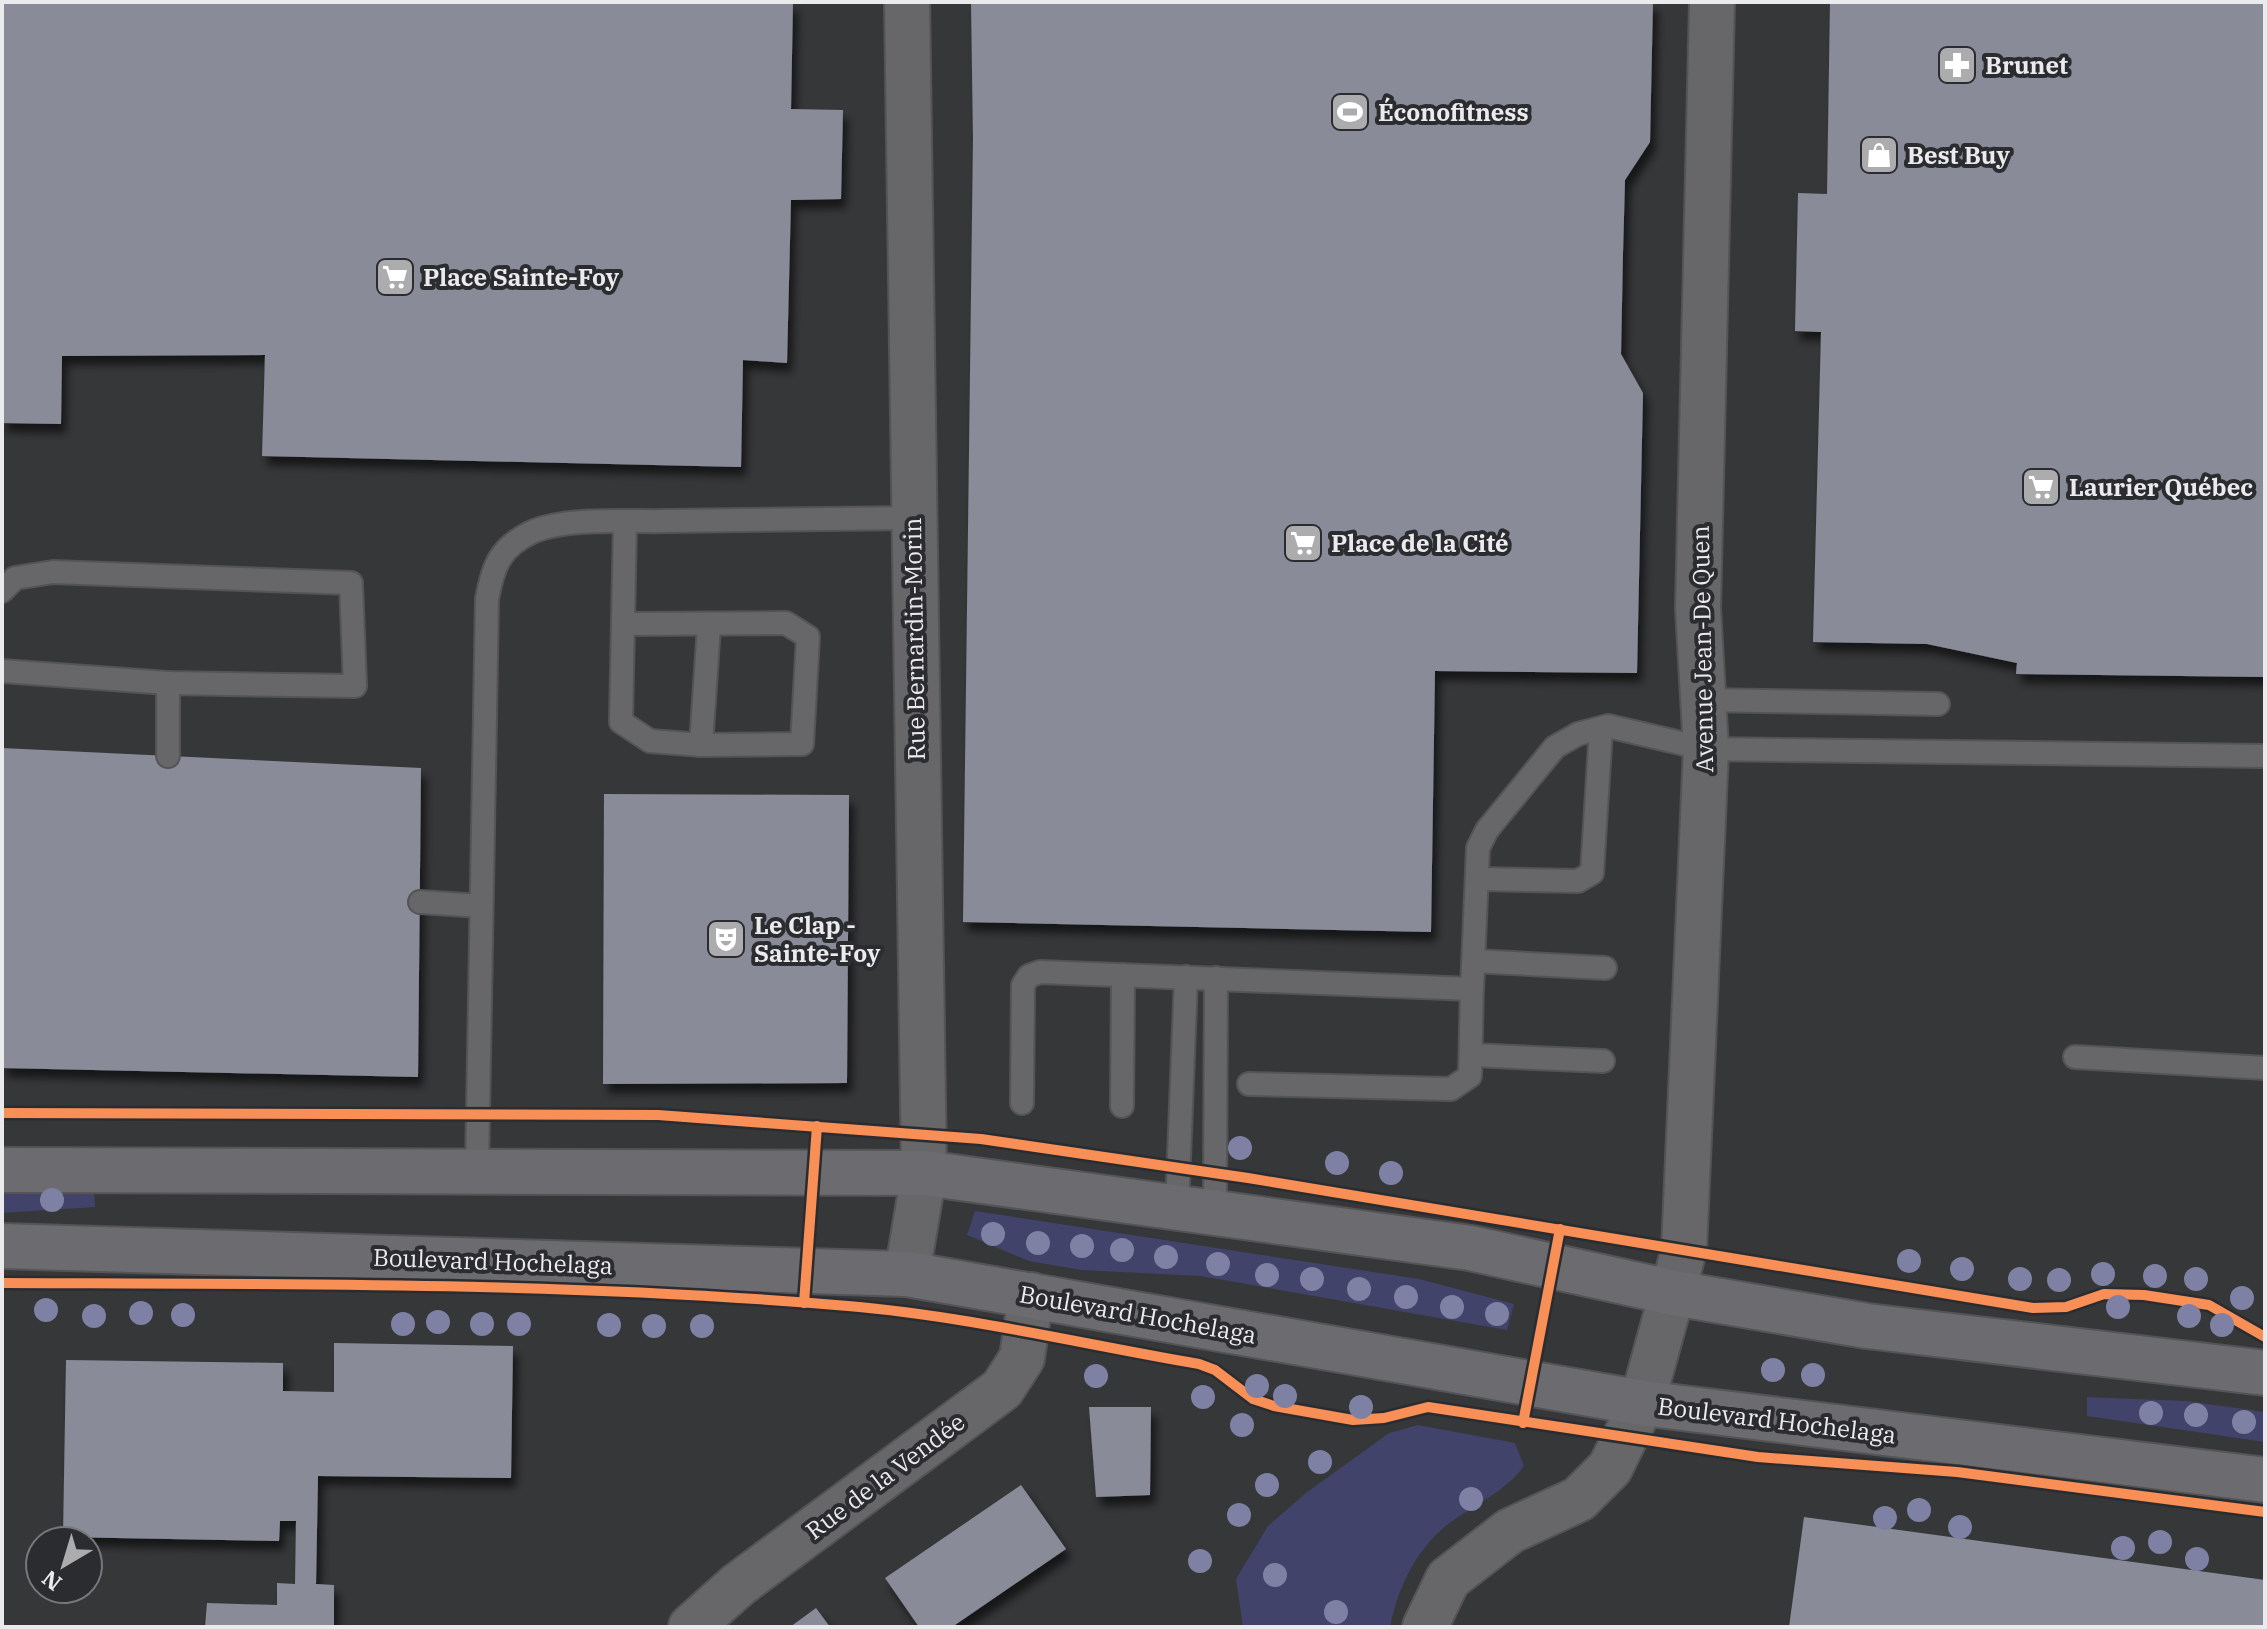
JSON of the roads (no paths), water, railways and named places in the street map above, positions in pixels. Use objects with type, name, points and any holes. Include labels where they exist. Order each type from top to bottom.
[{"type":"main road","points":[[2,1170],[924,1173],[1470,1248],[1674,1293],[1867,1326],[2265,1373]]},
{"type":"main road","name":"Boulevard Hochelaga","points":[[2,1246],[907,1274],[1642,1403],[2265,1480]]},
{"type":"street","name":"Rue Bernardin-Morin","points":[[907,2],[924,1173],[907,1274]]},
{"type":"street","name":"Avenue Jean-De Quen","points":[[1425,1627],[1448,1579],[1510,1531],[1579,1499],[1610,1468],[1642,1403],[1684,1250],[1706,749],[1698,608],[1712,2]]},
{"type":"street","name":"Rue de la Vendée","points":[[691,1627],[738,1585],[1002,1389],[1022,1358],[1031,1295]]},
{"type":"lane","points":[[477,1171],[487,599],[492,569],[504,551],[533,532],[625,522],[913,518]]},
{"type":"lane","points":[[624,624],[709,626],[786,623],[808,637],[802,744],[701,745],[650,741],[621,722],[625,522]]},
{"type":"lane","points":[[2,591],[15,578],[53,572],[351,583],[355,686],[168,683],[2,671]]},
{"type":"lane","points":[[701,745],[709,626]]},
{"type":"lane","points":[[168,683],[168,756]]},
{"type":"lane","points":[[1703,700],[1938,704]]},
{"type":"lane","points":[[1249,1084],[1451,1089],[1470,1076],[1478,848],[1497,818],[1555,747],[1578,734],[1608,726],[1706,749],[2265,756]]},
{"type":"lane","points":[[1479,879],[1578,881],[1592,873],[1601,729]]},
{"type":"lane","points":[[420,902],[481,906]]},
{"type":"lane","points":[[1474,961],[1605,968]]},
{"type":"lane","points":[[1022,1103],[1023,985],[1029,976],[1040,972],[1472,989],[1472,985]]},
{"type":"lane","points":[[1122,1106],[1123,975]]},
{"type":"lane","points":[[1186,977],[1196,1211]]},
{"type":"lane","points":[[1196,1211],[1216,978]]},
{"type":"lane","points":[[1471,1055],[1603,1061]]},
{"type":"lane","points":[[2075,1057],[2265,1068]]},
{"type":"place","name":"Brunet","points":[[1957,65]]},
{"type":"place","name":"Éconofitness","points":[[1350,112]]},
{"type":"place","name":"Best Buy","points":[[1879,155]]},
{"type":"place","name":"Place Sainte-Foy","points":[[395,277]]},
{"type":"place","name":"Laurier Québec","points":[[2041,487]]},
{"type":"place","name":"Place de la Cité","points":[[1303,543]]},
{"type":"place","name":"Le Clap - Sainte-Foy","points":[[726,939]]}]
